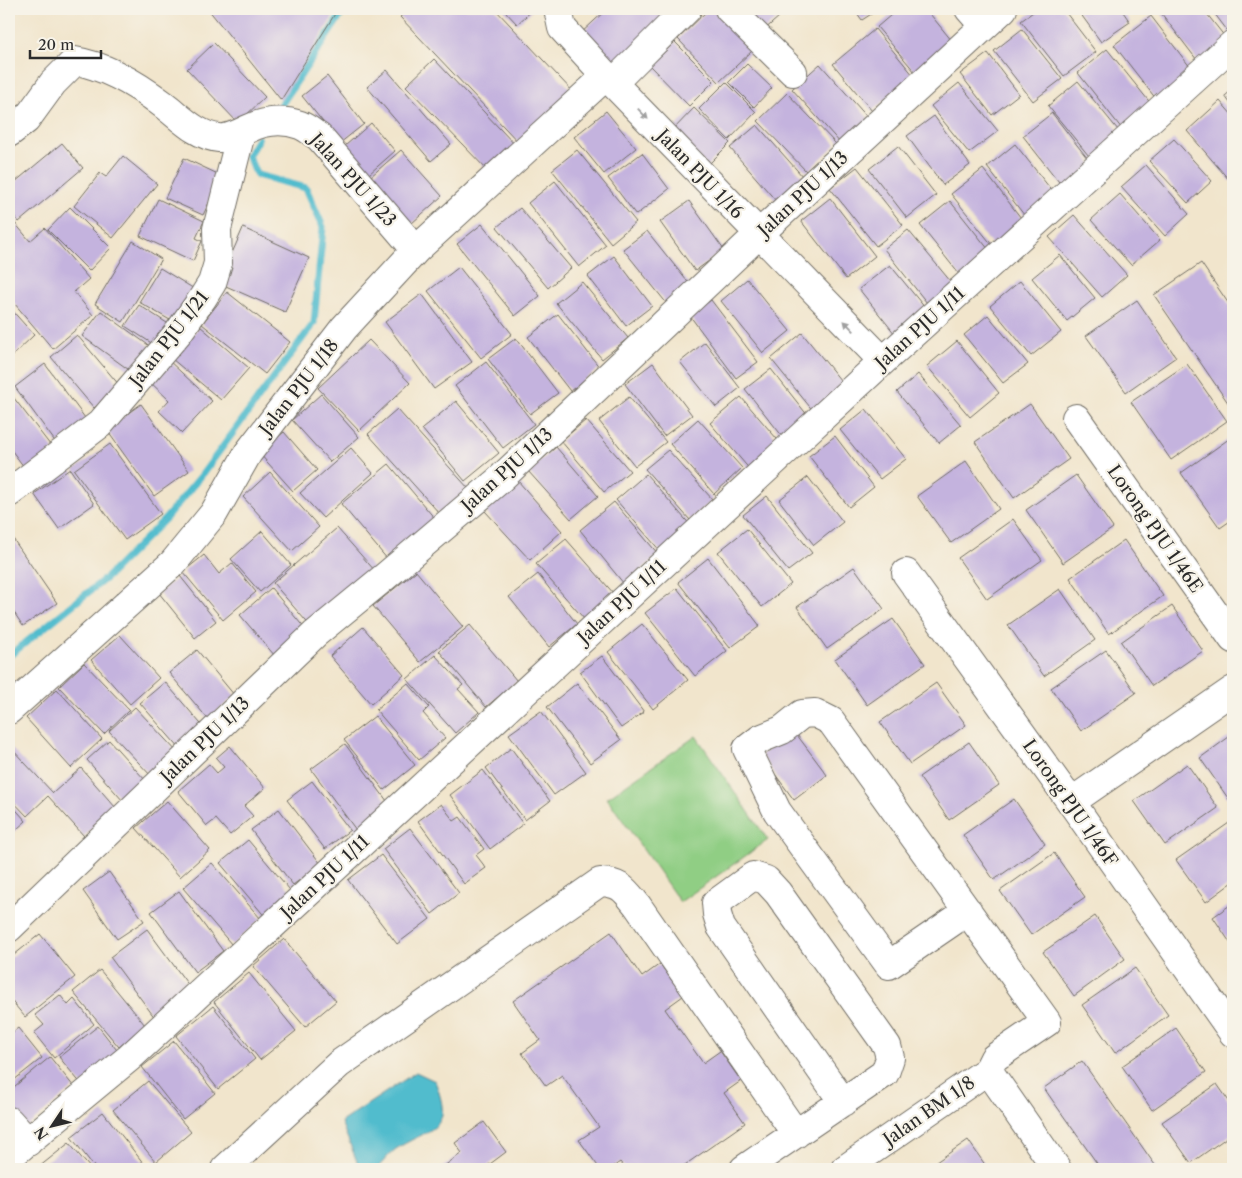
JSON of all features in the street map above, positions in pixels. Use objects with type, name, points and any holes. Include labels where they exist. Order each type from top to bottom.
[{"type":"street","name":"Jalan PJU 1/18","points":[[9,710],[172,562],[214,513],[248,453],[344,328],[416,250],[609,80],[686,9]]},
{"type":"street","points":[[729,9],[793,72]]},
{"type":"street","name":"Jalan PJU 1/13","points":[[9,928],[315,634],[382,580],[498,481],[759,234],[985,14]]},
{"type":"street","name":"Jalan PJU 1/16","points":[[560,18],[609,80],[883,361]]},
{"type":"street","name":"Jalan PJU 1/11","points":[[18,1150],[129,1058],[883,361],[1233,44]]},
{"type":"street","name":"Jalan PJU 1/23","points":[[9,133],[26,120],[53,82],[76,61],[93,64],[109,71],[162,103],[199,132],[220,138],[241,132],[260,123],[281,122],[301,125],[319,138],[416,250]]},
{"type":"street","name":"Jalan PJU 1/21","points":[[9,494],[100,424],[178,333],[202,299],[212,282],[218,263],[217,229],[241,132]]},
{"type":"street","name":"Lorong PJU 1/46E","points":[[1076,418],[1233,639]]},
{"type":"street","name":"Lorong PJU 1/46F","points":[[906,573],[1071,802],[1233,1034]]},
{"type":"street","points":[[1071,802],[1233,690]]},
{"type":"street","points":[[815,713],[831,721],[968,912],[889,966],[777,812],[747,748],[760,739],[782,730],[802,714],[815,713]]},
{"type":"street","points":[[744,1169],[843,1102],[886,1072],[890,1058],[887,1046],[778,893],[766,880],[753,876],[716,902],[721,927],[843,1102]]},
{"type":"street","points":[[225,1169],[339,1064],[600,882],[614,882],[623,888],[637,905],[796,1134]]},
{"type":"street","name":"Jalan BM 1/8","points":[[845,1169],[988,1070],[994,1058],[1047,1022],[968,912]]},
{"type":"street","points":[[988,1070],[1056,1169]]},
{"type":"street","points":[[9,1121],[18,1150]]},
{"type":"green space","points":[[696,736],[768,840],[680,902],[607,798]]},
{"type":"water","points":[[416,1072],[435,1081],[442,1109],[441,1118],[431,1130],[395,1149],[376,1169],[360,1169],[341,1122]]},
{"type":"building","points":[[208,9],[338,9],[281,100]]},
{"type":"building","points":[[409,9],[495,9],[575,94],[521,145],[400,17]]},
{"type":"building","points":[[503,9],[534,9],[517,24]]},
{"type":"building","points":[[607,9],[654,9],[662,17],[615,72],[580,34]]},
{"type":"building","points":[[709,9],[713,9],[752,51],[719,82],[678,39]]},
{"type":"building","points":[[743,9],[788,9],[763,31]]},
{"type":"building","points":[[854,9],[879,9],[862,20]]},
{"type":"building","points":[[898,9],[926,9],[952,41],[915,72],[877,27]]},
{"type":"building","points":[[1037,9],[1063,9],[1096,52],[1064,76],[1021,21]]},
{"type":"building","points":[[1077,9],[1121,9],[1130,22],[1101,42]]},
{"type":"building","points":[[1158,9],[1203,9],[1229,42],[1200,64]]},
{"type":"building","points":[[1211,9],[1233,9],[1233,38]]},
{"type":"building","points":[[1151,16],[1197,76],[1160,104],[1114,45]]},
{"type":"building","points":[[875,29],[914,76],[872,111],[833,64]]},
{"type":"building","points":[[1022,29],[1062,79],[1033,101],[994,51]]},
{"type":"building","points":[[675,42],[714,81],[689,106],[650,66]]},
{"type":"building","points":[[214,43],[265,97],[238,123],[187,69]]},
{"type":"building","points":[[1107,49],[1156,110],[1126,134],[1078,73]]},
{"type":"building","points":[[988,53],[1019,94],[992,115],[960,74]]},
{"type":"building","points":[[434,59],[517,147],[490,173],[406,86]]},
{"type":"building","points":[[747,64],[772,88],[754,107],[729,82]]},
{"type":"building","points":[[820,64],[870,120],[842,145],[792,89]]},
{"type":"building","points":[[387,70],[451,144],[431,161],[367,87]]},
{"type":"building","points":[[327,76],[364,124],[340,143],[302,96]]},
{"type":"building","points":[[1078,81],[1123,136],[1093,161],[1048,106]]},
{"type":"building","points":[[726,82],[756,112],[729,140],[699,109]]},
{"type":"building","points":[[959,83],[998,131],[969,153],[931,106]]},
{"type":"building","points":[[1233,89],[1233,107],[1225,96]]},
{"type":"building","points":[[787,93],[836,144],[807,172],[758,121]]},
{"type":"building","points":[[1220,101],[1233,116],[1233,178],[1230,181],[1187,131]]},
{"type":"building","points":[[694,108],[730,143],[707,166],[671,132]]},
{"type":"building","points":[[606,111],[636,148],[604,174],[574,137]]},
{"type":"building","points":[[1052,113],[1095,168],[1066,191],[1023,136]]},
{"type":"building","points":[[934,116],[970,165],[943,185],[907,136]]},
{"type":"building","points":[[371,123],[395,151],[369,174],[345,146]]},
{"type":"building","points":[[757,125],[804,178],[777,202],[730,148]]},
{"type":"building","points":[[1174,139],[1212,181],[1188,203],[1149,161]]},
{"type":"building","points":[[62,143],[83,168],[19,222],[9,210],[9,187]]},
{"type":"building","points":[[1015,144],[1057,197],[1028,220],[987,167]]},
{"type":"building","points":[[898,146],[936,195],[907,218],[869,169]]},
{"type":"building","points":[[401,150],[442,196],[411,224],[370,177]]},
{"type":"building","points":[[577,150],[636,222],[611,243],[552,170]]},
{"type":"building","points":[[642,153],[669,189],[636,215],[608,178]]},
{"type":"building","points":[[123,156],[157,184],[113,238],[74,206],[100,173],[106,177]]},
{"type":"building","points":[[184,158],[222,176],[203,215],[165,198]]},
{"type":"building","points":[[1146,165],[1189,214],[1165,236],[1121,187]]},
{"type":"building","points":[[857,167],[903,225],[876,246],[830,188]]},
{"type":"building","points":[[983,169],[1028,227],[997,251],[951,194]]},
{"type":"building","points":[[555,181],[606,245],[579,267],[528,203]]},
{"type":"building","points":[[1120,194],[1160,240],[1131,265],[1091,220]]},
{"type":"building","points":[[830,198],[875,256],[846,279],[801,221]]},
{"type":"building","points":[[158,199],[204,221],[196,238],[202,241],[193,261],[140,236]]},
{"type":"building","points":[[689,201],[724,250],[695,271],[660,222]]},
{"type":"building","points":[[950,201],[993,255],[963,279],[920,225]]},
{"type":"building","points":[[70,207],[111,248],[89,271],[48,230]]},
{"type":"building","points":[[520,208],[571,268],[548,288],[497,227]]},
{"type":"building","points":[[1074,215],[1127,275],[1102,297],[1049,237]]},
{"type":"building","points":[[9,216],[30,241],[45,228],[89,279],[74,292],[93,315],[53,349],[9,297]]},
{"type":"building","points":[[482,224],[540,296],[515,316],[457,244]]},
{"type":"building","points":[[243,228],[309,258],[285,312],[219,283]]},
{"type":"building","points":[[908,230],[956,288],[931,308],[884,249]]},
{"type":"building","points":[[647,231],[691,286],[668,305],[623,249]]},
{"type":"building","points":[[133,241],[161,259],[123,322],[95,304]]},
{"type":"building","points":[[1060,255],[1095,298],[1067,321],[1032,278]]},
{"type":"building","points":[[614,256],[652,306],[626,326],[588,276]]},
{"type":"building","points":[[1201,263],[1233,310],[1233,410],[1154,295]]},
{"type":"building","points":[[890,265],[930,314],[899,339],[859,289]]},
{"type":"building","points":[[459,267],[512,334],[481,358],[428,291]]},
{"type":"building","points":[[160,268],[196,290],[175,323],[139,302]]},
{"type":"building","points":[[747,279],[790,331],[763,353],[721,301]]},
{"type":"building","points":[[1020,281],[1061,332],[1031,356],[990,306]]},
{"type":"building","points":[[582,282],[628,338],[602,359],[556,303]]},
{"type":"building","points":[[227,292],[290,342],[265,374],[202,324]]},
{"type":"building","points":[[422,294],[472,362],[434,389],[385,322]]},
{"type":"building","points":[[711,300],[758,362],[736,378],[690,316]]},
{"type":"building","points":[[1137,300],[1176,357],[1126,392],[1086,336]]},
{"type":"building","points":[[139,305],[170,325],[156,346],[125,326]]},
{"type":"building","points":[[9,307],[34,335],[9,359]]},
{"type":"building","points":[[101,311],[151,347],[132,372],[82,336]]},
{"type":"building","points":[[558,314],[600,368],[570,391],[528,337]]},
{"type":"building","points":[[988,315],[1028,364],[1003,383],[964,335]]},
{"type":"building","points":[[200,326],[249,368],[221,400],[172,359]]},
{"type":"building","points":[[802,333],[845,386],[814,412],[771,359]]},
{"type":"building","points":[[77,335],[120,386],[94,408],[51,357]]},
{"type":"building","points":[[516,338],[558,393],[530,414],[488,359]]},
{"type":"building","points":[[369,340],[410,383],[359,431],[318,388]]},
{"type":"building","points":[[957,341],[999,393],[970,417],[927,366]]},
{"type":"building","points":[[705,342],[740,388],[716,407],[680,362]]},
{"type":"building","points":[[167,359],[212,401],[182,433],[159,411],[169,400],[148,380]]},
{"type":"building","points":[[486,362],[534,424],[503,448],[455,386]]},
{"type":"building","points":[[653,363],[692,415],[664,436],[625,384]]},
{"type":"building","points":[[45,364],[88,422],[57,444],[15,387]]},
{"type":"building","points":[[1187,364],[1227,421],[1171,460],[1131,402]]},
{"type":"building","points":[[771,369],[808,416],[783,437],[745,389]]},
{"type":"building","points":[[918,374],[961,425],[939,443],[897,392]]},
{"type":"building","points":[[10,393],[54,450],[27,471],[9,447]]},
{"type":"building","points":[[321,394],[359,437],[330,462],[292,420]]},
{"type":"building","points":[[629,397],[666,442],[635,466],[599,421]]},
{"type":"building","points":[[741,397],[783,446],[752,472],[710,423]]},
{"type":"building","points":[[456,401],[499,453],[465,481],[422,429]]},
{"type":"building","points":[[141,404],[189,471],[154,496],[106,429]]},
{"type":"building","points":[[1030,404],[1069,459],[1014,498],[975,442]]},
{"type":"building","points":[[397,409],[469,489],[440,514],[368,434]]},
{"type":"building","points":[[866,409],[906,459],[880,479],[840,430]]},
{"type":"building","points":[[698,419],[742,468],[714,494],[670,444]]},
{"type":"building","points":[[586,420],[630,471],[604,492],[561,441]]},
{"type":"building","points":[[284,432],[317,470],[293,491],[259,453]]},
{"type":"building","points":[[835,436],[874,487],[849,507],[809,456]]},
{"type":"building","points":[[1233,436],[1233,519],[1220,528],[1181,473]]},
{"type":"building","points":[[110,444],[161,514],[125,540],[74,470]]},
{"type":"building","points":[[556,447],[598,496],[571,519],[528,471]]},
{"type":"building","points":[[351,448],[373,473],[323,518],[300,493]]},
{"type":"building","points":[[668,450],[713,500],[690,520],[645,469]]},
{"type":"building","points":[[966,461],[999,509],[951,543],[917,496]]},
{"type":"building","points":[[389,464],[436,520],[388,560],[341,504]]},
{"type":"building","points":[[70,469],[94,504],[59,529],[34,494]]},
{"type":"building","points":[[270,472],[319,527],[292,551],[243,497]]},
{"type":"building","points":[[646,474],[692,527],[662,553],[616,500]]},
{"type":"building","points":[[1076,475],[1113,528],[1063,563],[1026,510]]},
{"type":"building","points":[[808,477],[843,522],[814,545],[779,500]]},
{"type":"building","points":[[518,481],[562,531],[530,560],[485,511]]},
{"type":"building","points":[[767,496],[812,553],[788,571],[743,515]]},
{"type":"building","points":[[614,502],[659,555],[624,584],[580,530]]},
{"type":"building","points":[[1013,519],[1042,560],[987,599],[958,558]]},
{"type":"building","points":[[337,528],[376,572],[312,628],[273,583]]},
{"type":"building","points":[[747,529],[791,584],[762,607],[718,552]]},
{"type":"building","points":[[262,531],[291,565],[260,592],[231,559]]},
{"type":"building","points":[[9,533],[57,603],[23,626],[9,605]]},
{"type":"building","points":[[566,539],[615,595],[586,621],[536,564]]},
{"type":"building","points":[[1124,540],[1163,596],[1109,634],[1070,578]]},
{"type":"building","points":[[204,555],[219,574],[232,563],[256,592],[223,620],[183,572]]},
{"type":"building","points":[[708,558],[760,626],[730,648],[678,582]]},
{"type":"building","points":[[854,567],[884,609],[827,649],[797,607]]},
{"type":"building","points":[[416,571],[463,627],[420,662],[373,606]]},
{"type":"building","points":[[538,574],[577,624],[549,647],[509,597]]},
{"type":"building","points":[[180,576],[216,621],[195,638],[159,593]]},
{"type":"building","points":[[271,588],[306,630],[275,656],[240,615]]},
{"type":"building","points":[[677,588],[727,651],[695,676],[645,613]]},
{"type":"building","points":[[1060,589],[1095,640],[1044,676],[1008,625]]},
{"type":"building","points":[[1172,606],[1203,651],[1152,686],[1121,642]]},
{"type":"building","points":[[893,619],[925,664],[867,705],[835,659]]},
{"type":"building","points":[[642,624],[688,680],[653,709],[608,652]]},
{"type":"building","points":[[470,625],[517,681],[486,707],[439,651]]},
{"type":"building","points":[[363,627],[404,675],[371,704],[330,656]]},
{"type":"building","points":[[120,635],[159,678],[130,704],[91,660]]},
{"type":"building","points":[[197,650],[235,696],[208,719],[169,673]]},
{"type":"building","points":[[1106,650],[1136,693],[1081,731],[1051,688]]},
{"type":"building","points":[[435,655],[463,685],[458,689],[479,712],[455,733],[407,679]]},
{"type":"building","points":[[602,656],[644,712],[621,728],[580,672]]},
{"type":"building","points":[[84,663],[129,710],[104,734],[59,687]]},
{"type":"building","points":[[165,682],[206,730],[181,750],[140,703]]},
{"type":"building","points":[[408,683],[429,707],[423,713],[445,738],[419,760],[376,710]]},
{"type":"building","points":[[577,683],[621,740],[590,763],[547,707]]},
{"type":"building","points":[[936,683],[966,725],[910,764],[880,722]]},
{"type":"building","points":[[57,689],[102,739],[71,768],[26,718]]},
{"type":"building","points":[[135,707],[179,754],[153,778],[109,731]]},
{"type":"building","points":[[541,711],[586,772],[554,795],[509,734]]},
{"type":"building","points":[[375,716],[415,765],[384,790],[344,740]]},
{"type":"building","points":[[794,731],[827,775],[794,800],[761,755]]},
{"type":"building","points":[[1233,734],[1233,799],[1230,801],[1200,758]]},
{"type":"building","points":[[109,740],[146,781],[123,801],[87,760]]},
{"type":"building","points":[[969,742],[999,785],[949,820],[919,777]]},
{"type":"building","points":[[345,744],[390,805],[356,830],[311,769]]},
{"type":"building","points":[[230,746],[265,788],[244,806],[253,816],[230,835],[216,819],[207,826],[178,791],[209,764],[217,773],[224,767],[216,758]]},
{"type":"building","points":[[10,747],[53,793],[81,768],[116,808],[84,836],[48,796],[27,816],[9,797]]},
{"type":"building","points":[[511,748],[550,801],[525,820],[486,768]]},
{"type":"building","points":[[1187,764],[1218,808],[1165,845],[1134,801]]},
{"type":"building","points":[[483,770],[523,824],[490,849],[450,795]]},
{"type":"building","points":[[312,781],[350,830],[325,849],[287,800]]},
{"type":"building","points":[[1014,799],[1045,844],[994,880],[963,835]]},
{"type":"building","points":[[167,801],[210,850],[180,877],[136,828]]},
{"type":"building","points":[[9,802],[26,821],[9,836]]},
{"type":"building","points":[[441,804],[454,821],[460,817],[484,849],[476,855],[486,868],[464,884],[418,821]]},
{"type":"building","points":[[279,809],[321,864],[293,885],[251,830]]},
{"type":"building","points":[[1229,823],[1233,830],[1233,882],[1206,902],[1176,860]]},
{"type":"building","points":[[410,828],[459,893],[432,914],[383,849]]},
{"type":"building","points":[[248,840],[295,896],[267,919],[220,863]]},
{"type":"building","points":[[1054,853],[1085,897],[1031,935],[1000,891]]},
{"type":"building","points":[[381,855],[430,919],[397,944],[348,880]]},
{"type":"building","points":[[212,863],[261,919],[232,945],[183,888]]},
{"type":"building","points":[[109,872],[144,921],[117,939],[83,891]]},
{"type":"building","points":[[179,891],[223,951],[195,972],[151,912]]},
{"type":"building","points":[[1233,903],[1233,947],[1213,917]]},
{"type":"building","points":[[1095,916],[1125,959],[1074,996],[1043,952]]},
{"type":"building","points":[[147,929],[192,990],[155,1018],[110,957]]},
{"type":"building","points":[[611,932],[642,977],[660,964],[683,996],[665,1009],[703,1063],[720,1051],[741,1081],[724,1093],[745,1123],[679,1169],[626,1169],[620,1162],[610,1169],[600,1169],[579,1140],[599,1127],[562,1075],[546,1086],[522,1053],[540,1040],[513,1001]]},
{"type":"building","points":[[40,934],[75,977],[25,1017],[9,998],[9,959]]},
{"type":"building","points":[[284,939],[336,1001],[305,1027],[253,966]]},
{"type":"building","points":[[1135,968],[1168,1015],[1115,1053],[1082,1005]]},
{"type":"building","points":[[100,970],[145,1025],[119,1047],[73,992]]},
{"type":"building","points":[[249,973],[296,1031],[260,1060],[214,1002]]},
{"type":"building","points":[[60,995],[68,1005],[74,999],[94,1024],[54,1058],[34,1033],[44,1025],[35,1015]]},
{"type":"building","points":[[213,1006],[255,1059],[218,1089],[176,1036]]},
{"type":"building","points":[[98,1026],[120,1054],[82,1085],[59,1057]]},
{"type":"building","points":[[18,1028],[42,1058],[9,1084],[9,1035]]},
{"type":"building","points":[[1176,1028],[1206,1072],[1152,1110],[1122,1066]]},
{"type":"building","points":[[174,1041],[215,1093],[183,1119],[142,1067]]},
{"type":"building","points":[[50,1057],[74,1087],[24,1129],[9,1110],[9,1091]]},
{"type":"building","points":[[1082,1061],[1158,1169],[1101,1169],[1055,1104],[1044,1088]]},
{"type":"building","points":[[148,1081],[191,1132],[156,1162],[113,1110]]},
{"type":"building","points":[[1217,1084],[1233,1107],[1233,1133],[1191,1163],[1162,1122]]},
{"type":"building","points":[[103,1112],[148,1169],[96,1169],[71,1137]]},
{"type":"building","points":[[484,1122],[506,1152],[486,1167],[488,1169],[440,1169],[462,1153],[455,1143]]},
{"type":"building","points":[[968,1140],[988,1169],[926,1169]]},
{"type":"building","points":[[69,1143],[91,1169],[41,1169],[39,1167]]},
{"type":"waterway","points":[[281,105],[345,9]]},
{"type":"waterway","points":[[9,656],[106,578],[166,518],[201,476],[314,323],[323,227],[306,188],[257,175],[248,156],[258,139]]}]
